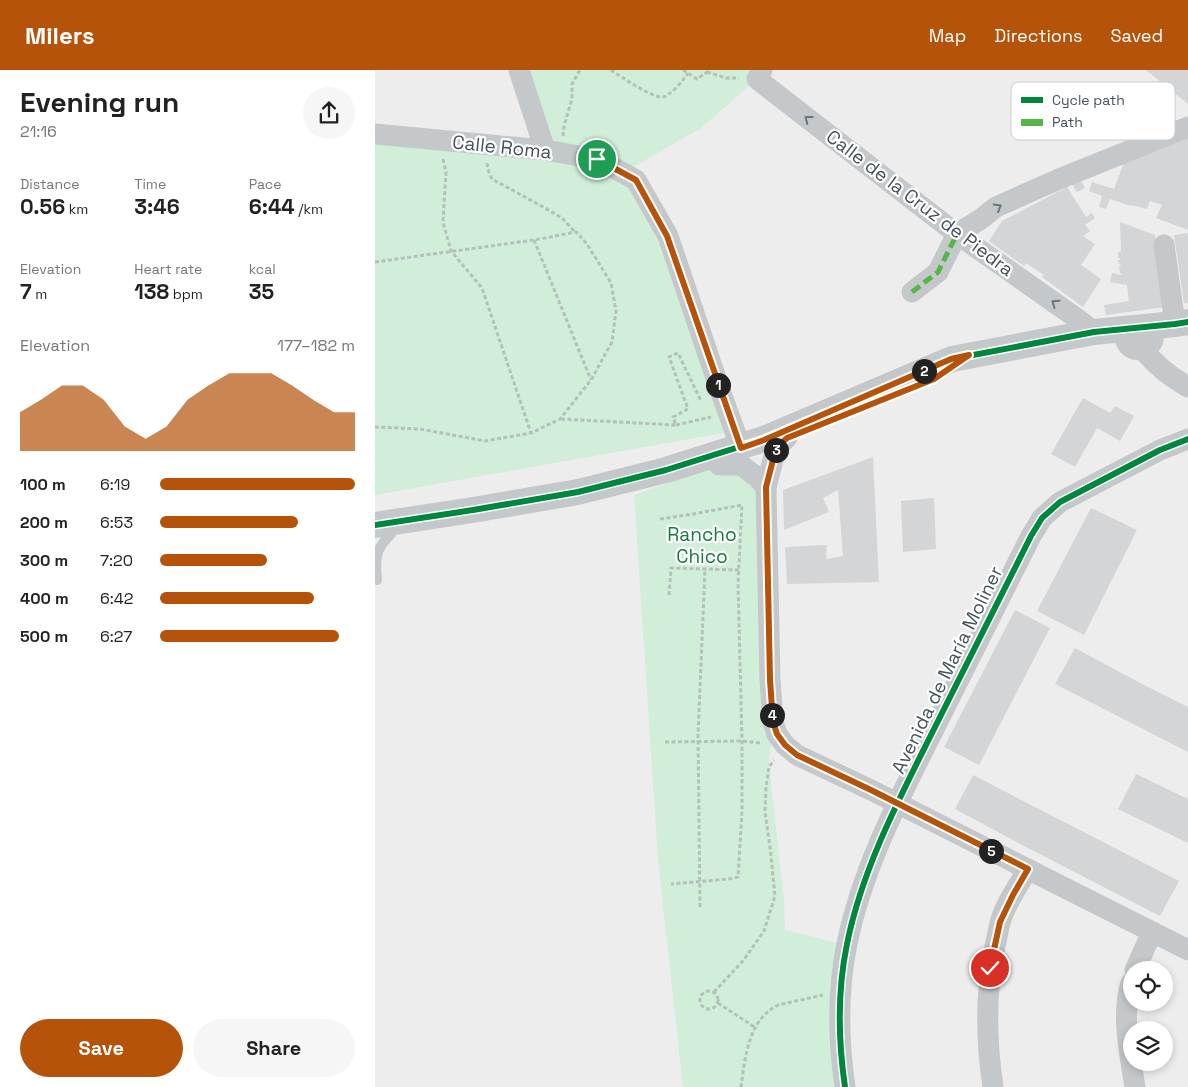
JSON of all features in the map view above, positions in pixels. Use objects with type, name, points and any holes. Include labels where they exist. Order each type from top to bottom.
[{"type":"street","points":[[519,70],[545,150]]},
{"type":"street","name":"Calle de la Cruz de Piedra","points":[[759,75],[957,234],[1094,332]]},
{"type":"street","points":[[1175,132],[1188,127]]},
{"type":"street","name":"Calle Roma","points":[[375,134],[545,150],[597,159],[636,180],[667,236],[741,448]]},
{"type":"street","points":[[912,292],[938,272],[957,234],[996,207],[1156,140]]},
{"type":"street","points":[[1164,245],[1154,362],[1174,379],[1188,387]]},
{"type":"street","points":[[388,530],[473,510],[578,492],[666,470],[741,448],[764,440],[951,359],[1094,332],[1157,330]]},
{"type":"street","points":[[787,438],[778,446],[766,487],[770,680],[773,722],[777,734],[785,745],[797,755],[871,790],[1188,950]]},
{"type":"street","name":"Avenida de María Moliner","points":[[845,1087],[839,1037],[839,1012],[846,945],[862,887],[909,779],[1031,536],[1041,518],[1060,502],[1160,450],[1188,439]]},
{"type":"street","points":[[710,467],[741,465],[766,487]]},
{"type":"street","points":[[993,1087],[989,1058],[987,1016],[990,968],[1000,922],[1028,869]]},
{"type":"street","points":[[1139,961],[1152,932]]},
{"type":"street","points":[[1127,1011],[1126,1025],[1135,1087]]},
{"type":"lane","points":[[941,374],[969,355]]},
{"type":"lane","points":[[550,507],[710,467],[874,403]]},
{"type":"lane","points":[[375,536],[388,530]]},
{"type":"lane","points":[[375,572],[377,580],[375,560],[388,530]]},
{"type":"path","points":[[566,119],[572,99],[572,84],[580,70]]},
{"type":"path","points":[[611,70],[656,97],[664,98],[689,74]]},
{"type":"path","points":[[683,70],[697,79],[709,71],[726,78],[759,75]]},
{"type":"path","points":[[440,140],[446,172],[443,222],[451,250],[481,288],[531,433]]},
{"type":"path","points":[[375,427],[420,429],[485,441],[531,433],[560,419],[591,380],[612,342],[616,311],[611,283],[587,244],[562,218],[493,179],[489,173],[485,144]]},
{"type":"path","points":[[375,262],[534,240],[576,232]]},
{"type":"path","points":[[534,240],[591,380]]},
{"type":"path","points":[[675,425],[673,417],[688,410],[669,357],[678,354],[702,402],[724,403]]},
{"type":"path","points":[[560,419],[675,425],[724,403]]},
{"type":"path","points":[[660,519],[742,505],[738,584],[742,812],[738,877],[671,884]]},
{"type":"path","points":[[669,595],[671,568],[739,570]]},
{"type":"path","points":[[700,906],[699,741],[705,569]]},
{"type":"path","points":[[665,742],[742,741],[785,745]]},
{"type":"path","points":[[714,992],[743,961],[764,931],[775,896],[765,812],[766,787],[769,767],[785,745]]},
{"type":"path","points":[[741,1087],[745,1054],[749,1041],[763,1015],[778,1005],[841,991]]},
{"type":"path","points":[[705,992],[714,992],[718,998],[718,1003],[714,1008],[705,1008],[701,1003],[701,997],[705,992]]},
{"type":"path","points":[[718,1003],[756,1028]]},
{"type":"green space","points":[[519,70],[762,70],[757,79],[701,128],[623,173],[636,180],[735,431],[375,495],[375,134],[545,150]]},
{"type":"green space","name":"Rancho Chico","points":[[719,465],[758,478],[773,722],[769,763],[784,901],[785,930],[846,945],[845,1087],[683,1087],[658,861],[634,495]]},
{"type":"building","points":[[1146,70],[1188,70],[1188,104],[1175,93],[1175,82],[1161,82]]},
{"type":"building","points":[[1188,138],[1188,230],[1156,218],[1162,205],[1150,201],[1147,209],[1110,199],[1106,209],[1099,207],[1102,196],[1089,191],[1092,182],[1114,189],[1124,162]]},
{"type":"building","points":[[1080,179],[1085,188],[1077,192],[1072,184]]},
{"type":"building","points":[[1067,187],[1086,217],[1092,213],[1095,218],[1085,225],[1090,231],[1083,236],[1095,244],[1081,265],[1101,279],[1083,307],[1042,277],[1044,275],[1026,263],[1024,266],[989,241],[1002,221]]},
{"type":"building","points":[[1120,222],[1155,235],[1165,307],[1106,315],[1104,305],[1129,301],[1127,285],[1110,282],[1112,273],[1122,275],[1118,260],[1120,258],[1118,258],[1118,253],[1121,251]]},
{"type":"building","points":[[1188,233],[1188,303],[1184,303],[1174,235]]},
{"type":"building","points":[[1083,398],[1110,413],[1115,406],[1134,416],[1120,441],[1097,428],[1075,467],[1051,454]]},
{"type":"building","points":[[873,457],[879,582],[787,584],[785,547],[827,545],[826,559],[843,556],[838,490],[823,498],[829,512],[784,530],[783,490]]},
{"type":"building","points":[[934,498],[936,549],[903,552],[901,501]]},
{"type":"building","points":[[1091,508],[1137,530],[1084,635],[1037,611]]},
{"type":"building","points":[[1015,610],[1050,628],[979,765],[944,747]]},
{"type":"building","points":[[1075,648],[1188,707],[1188,752],[1055,684]]},
{"type":"building","points":[[1136,774],[1188,799],[1188,843],[1118,809]]},
{"type":"building","points":[[973,775],[1179,881],[1160,916],[955,809]]},
{"type":"marked path","points":[[912,292],[938,272],[957,234]]},
{"type":"cycle path","points":[[375,525],[578,492],[666,470],[764,439],[952,359],[1094,332],[1188,322]]},
{"type":"cycle path","points":[[845,1087],[840,1033],[841,980],[847,944],[862,889],[895,809],[1031,536],[1042,518],[1060,502],[1160,450],[1188,439]]},
{"type":"route","points":[[597,159],[636,180],[667,236],[741,448],[764,440],[951,359],[969,355],[934,379],[787,438],[778,446],[766,487],[770,680],[773,722],[777,734],[785,745],[797,755],[1028,869],[1000,922],[990,968]]}]
